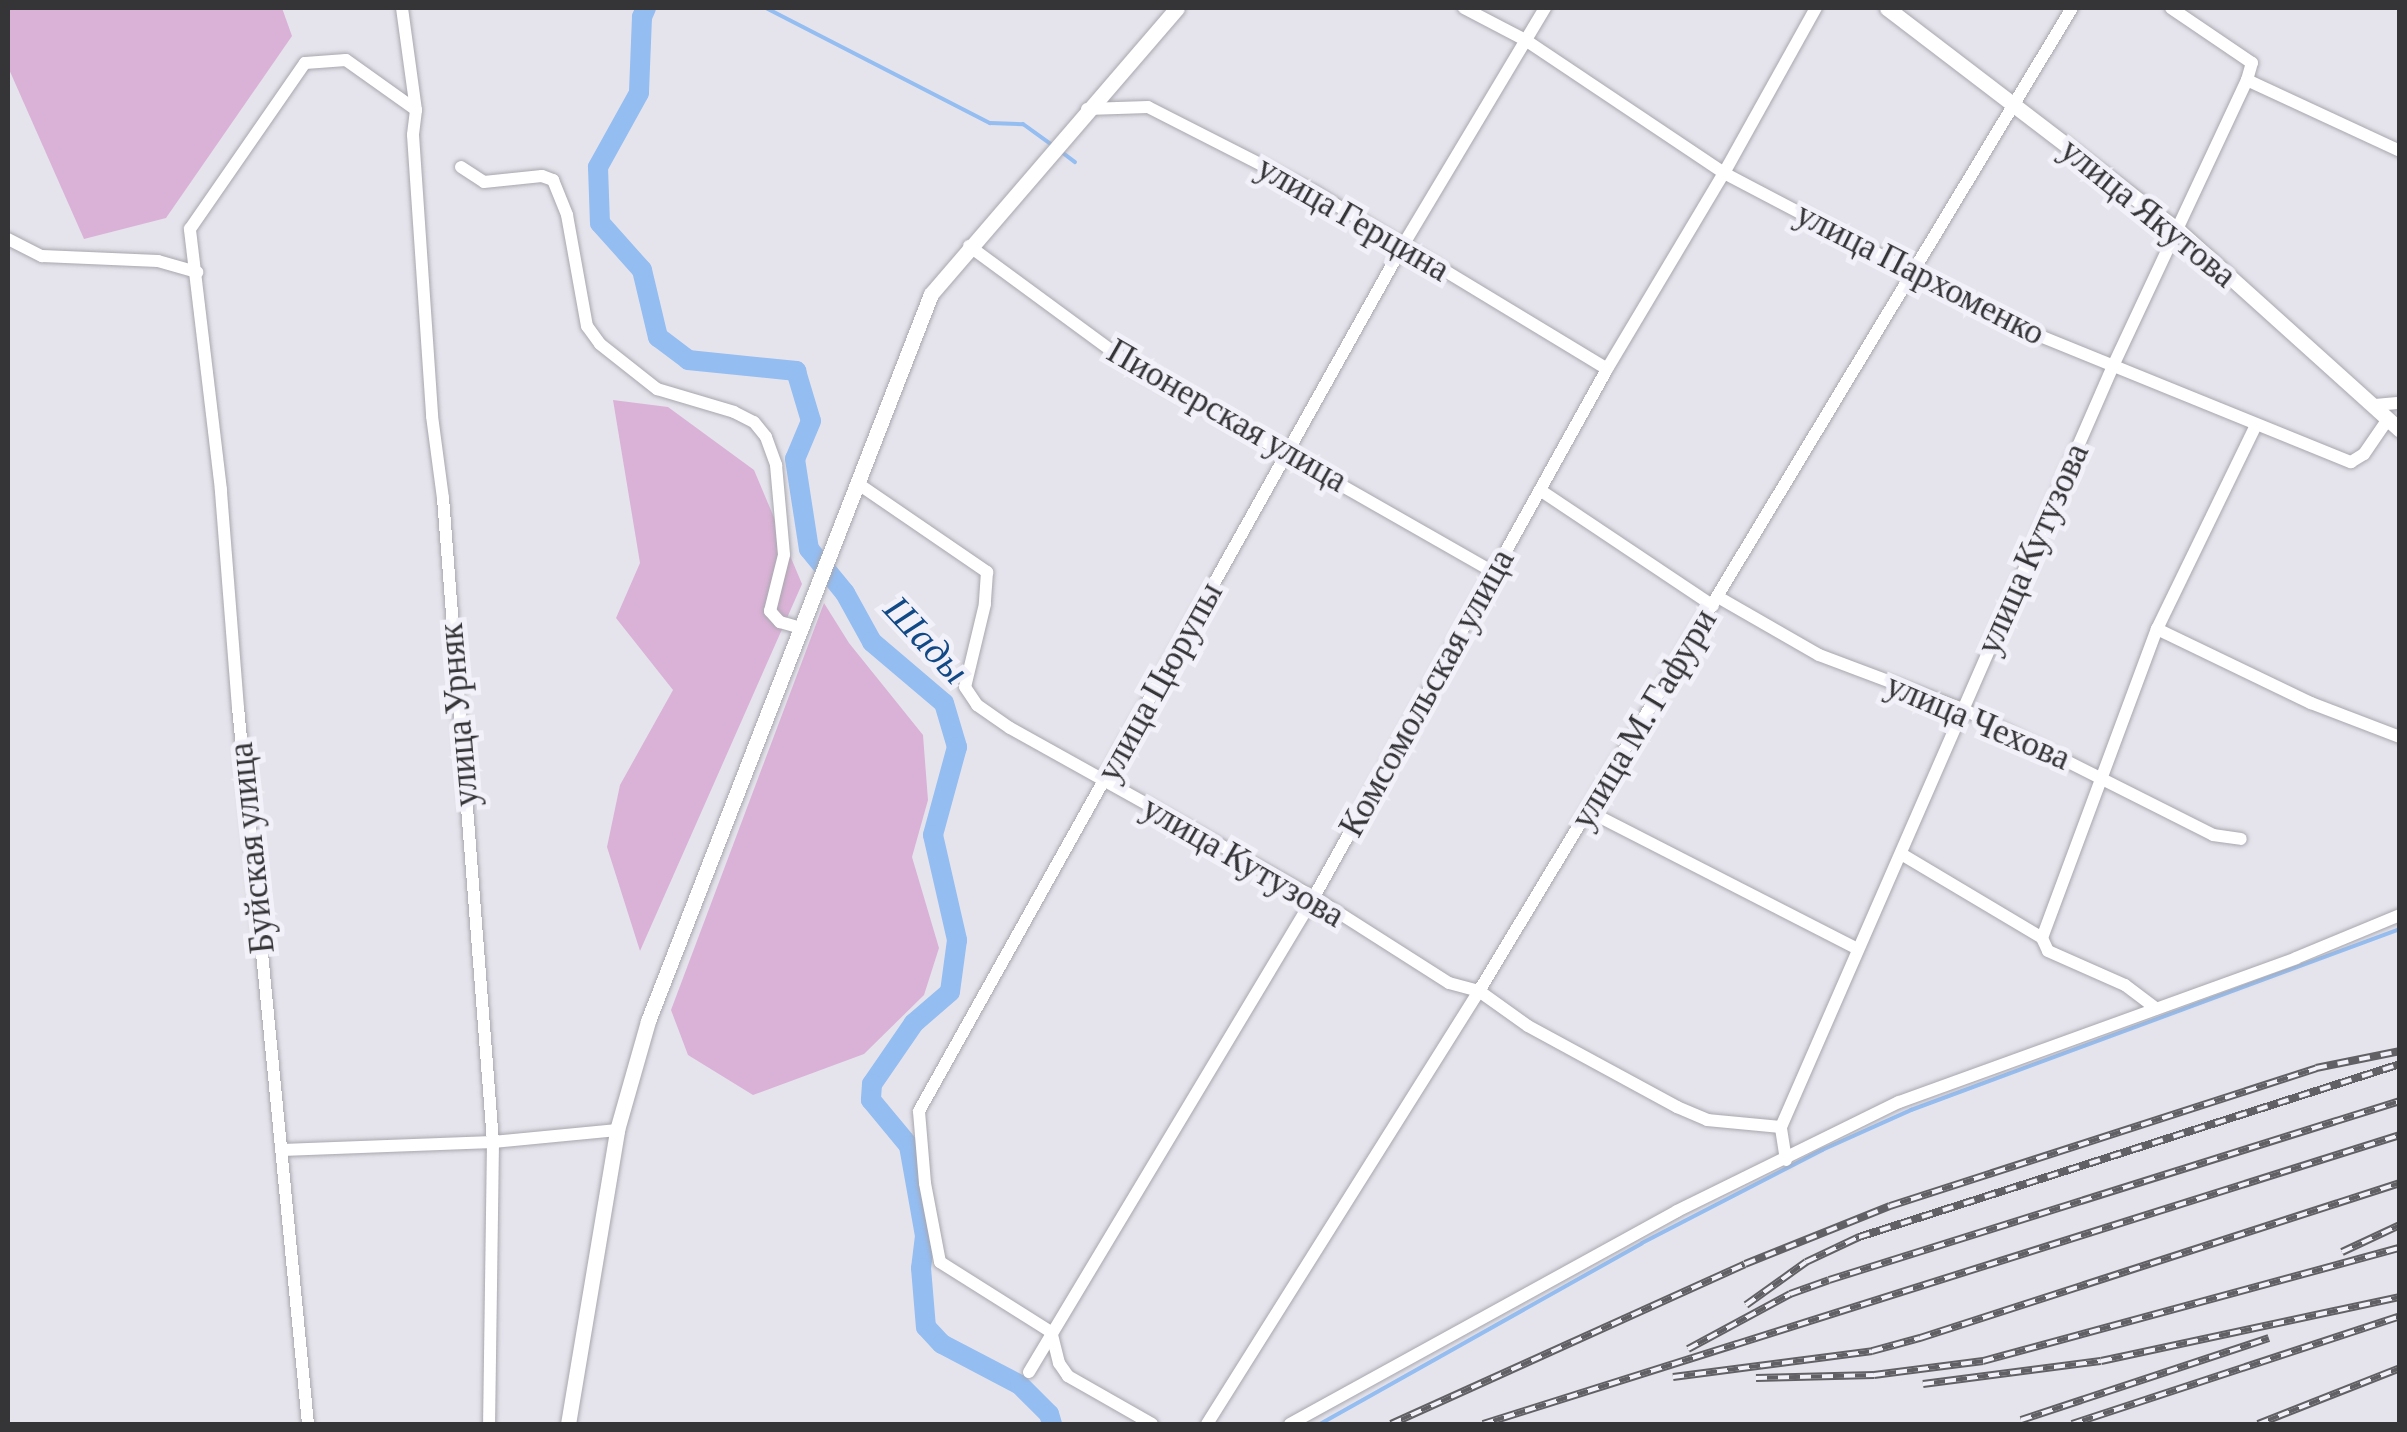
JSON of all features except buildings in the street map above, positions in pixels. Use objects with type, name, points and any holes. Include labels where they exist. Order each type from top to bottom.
[{"type":"street","name":"улица Урняк","points":[[402,8],[416,110],[413,135],[432,416],[443,498],[493,1142],[489,1424]]},
{"type":"street","points":[[568,1424],[616,1130],[648,1021],[931,294],[1177,8]]},
{"type":"street","name":"улица Пархоменко","points":[[1464,8],[1527,41],[1724,173],[2013,325],[2351,462],[2394,425]]},
{"type":"street","name":"улица Цюрупы","points":[[1051,1332],[940,1262],[925,1183],[919,1111],[1402,248],[1545,8]]},
{"type":"street","name":"Комсомольская улица","points":[[1029,1372],[1314,897],[1607,368],[1724,173],[1816,8]]},
{"type":"street","name":"улица Якутова","points":[[1887,8],[2179,230],[2394,425]]},
{"type":"street","name":"улица М. Гафури","points":[[1207,1424],[1479,991],[2072,8]]},
{"type":"street","points":[[2170,8],[2252,63],[2247,80],[2400,151]]},
{"type":"street","name":"Буйская улица","points":[[308,1424],[190,229],[304,63],[346,60],[416,110]]},
{"type":"street","name":"улица Кутузова","points":[[856,484],[987,572],[986,604],[965,687],[977,705],[1104,782],[1314,897],[1449,983],[1479,991],[1528,1026],[1678,1107],[1707,1120],[1780,1127],[1903,855],[2113,366],[2247,80]]},
{"type":"street","name":"улица Герцина","points":[[1088,109],[1148,107],[1316,192],[1402,248],[1607,368]]},
{"type":"street","points":[[461,167],[484,182],[542,176],[553,180],[566,215],[587,326],[600,344],[656,389],[734,412],[754,422],[766,437],[776,466],[784,555],[770,612],[780,622],[801,628]]},
{"type":"street","points":[[8,238],[42,256],[158,261],[197,272]]},
{"type":"street","name":"Пионерская улица","points":[[969,246],[1134,368],[1494,572]]},
{"type":"street","points":[[2375,405],[2400,402]]},
{"type":"street","points":[[2042,938],[2157,629],[2256,425]]},
{"type":"street","name":"улица Чехова","points":[[1540,490],[1715,602],[1819,655],[1963,709],[2214,834],[2241,839]]},
{"type":"street","points":[[2157,629],[2311,703],[2400,736]]},
{"type":"street","points":[[1588,811],[1858,949]]},
{"type":"street","points":[[1903,855],[2042,938],[2048,951],[2125,985],[2156,1008]]},
{"type":"street","points":[[1290,1424],[1677,1211],[1899,1102],[2400,915]]},
{"type":"street","points":[[1780,1127],[1786,1160]]},
{"type":"street","points":[[282,1150],[493,1142],[616,1130]]},
{"type":"street","points":[[1051,1332],[1059,1362],[1068,1376],[1152,1424]]},
{"type":"shaded area","points":[[8,8],[282,8],[292,36],[166,218],[84,239],[8,67]]},
{"type":"shaded area","points":[[613,400],[668,407],[754,470],[802,584],[640,951],[607,847],[620,785],[673,690],[616,618],[640,563]]},
{"type":"shaded area","points":[[824,603],[849,643],[923,735],[928,800],[912,857],[939,948],[924,995],[864,1054],[753,1095],[688,1055],[671,1010]]},
{"type":"waterway","name":"Шады","points":[[646,8],[642,17],[639,93],[598,167],[600,223],[642,270],[658,337],[688,360],[796,371],[811,421],[795,459],[809,549],[845,593],[872,642],[944,703],[957,747],[933,835],[957,940],[950,992],[914,1023],[872,1084],[871,1100],[909,1146],[925,1236],[921,1268],[926,1327],[942,1344],[1020,1385],[1049,1414],[1052,1424]]},
{"type":"waterway","points":[[766,8],[990,123],[1023,124],[1051,144]]},
{"type":"waterway","points":[[1059,150],[1075,162]]},
{"type":"waterway","points":[[1320,1424],[1642,1243],[1822,1150],[1911,1110],[2400,929]]},
{"type":"railway","points":[[1391,1424],[1745,1264],[1890,1206],[2316,1068],[2400,1051]]},
{"type":"railway","points":[[1746,1305],[1806,1262],[1859,1237],[2400,1064]]},
{"type":"railway","points":[[1688,1349],[1790,1294],[1829,1280],[2400,1101]]},
{"type":"railway","points":[[1483,1424],[2400,1135]]},
{"type":"railway","points":[[1673,1377],[1872,1351],[2400,1183]]},
{"type":"railway","points":[[2342,1252],[2400,1225]]},
{"type":"railway","points":[[1756,1378],[1874,1375],[1983,1361],[2400,1248]]},
{"type":"railway","points":[[1923,1384],[2101,1361],[2400,1297]]},
{"type":"railway","points":[[2072,1424],[2400,1316]]},
{"type":"railway","points":[[2021,1420],[2269,1338]]},
{"type":"railway","points":[[2258,1424],[2400,1368]]}]
